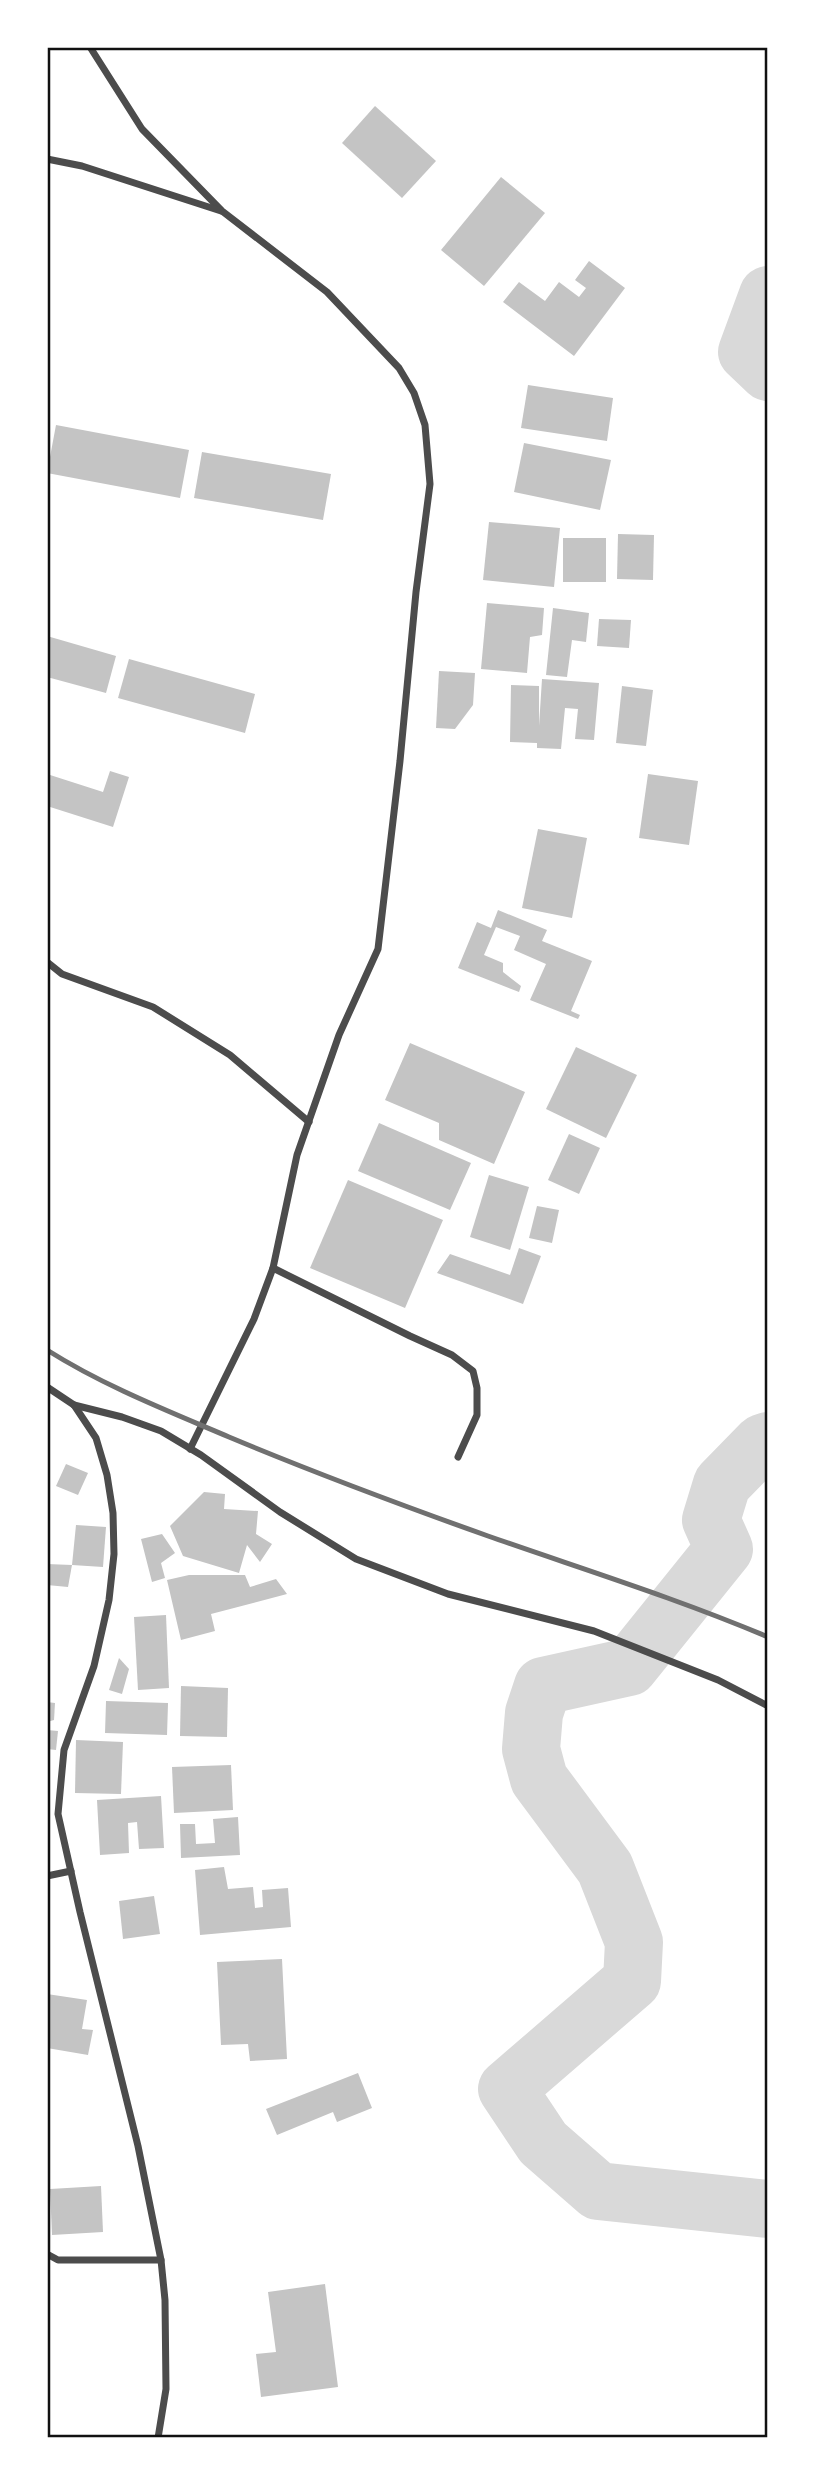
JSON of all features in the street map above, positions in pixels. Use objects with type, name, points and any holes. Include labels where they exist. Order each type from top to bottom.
[{"type":"street","points":[[90,47],[142,129],[222,211],[327,292],[399,368],[414,393],[425,425],[430,484],[378,949],[339,1035],[297,1155],[273,1268],[248,1330],[191,1449]]},
{"type":"street","points":[[47,159],[82,166],[222,211]]},
{"type":"street","points":[[47,962],[62,974],[153,1007],[230,1055],[309,1122]]},
{"type":"street","points":[[273,1268],[453,1355],[473,1371],[477,1388],[477,1415],[458,1457]]},
{"type":"street","points":[[47,1387],[74,1405],[161,1431],[356,1559],[448,1594],[594,1631],[718,1680],[768,1706]]},
{"type":"street","points":[[74,1405],[96,1438],[103,1463],[113,1513],[114,1554],[103,1631],[94,1666],[64,1750],[58,1814],[138,2146],[161,2260],[166,2389],[158,2438]]},
{"type":"street","points":[[47,1876],[71,1871]]},
{"type":"street","points":[[47,2254],[58,2260],[161,2260]]},
{"type":"building","points":[[375,106],[436,161],[402,198],[342,143]]},
{"type":"building","points":[[501,177],[545,213],[484,286],[441,250]]},
{"type":"building","points":[[589,261],[625,288],[574,356],[503,302],[519,282],[545,301],[559,282],[579,297],[586,288],[575,280]]},
{"type":"building","points":[[528,385],[613,398],[607,441],[521,428]]},
{"type":"building","points":[[56,425],[189,450],[180,498],[47,473]]},
{"type":"building","points":[[524,443],[611,460],[600,510],[514,492]]},
{"type":"building","points":[[202,452],[331,474],[323,520],[194,498]]},
{"type":"building","points":[[489,522],[560,528],[554,587],[483,580]]},
{"type":"building","points":[[618,534],[654,535],[653,580],[617,579]]},
{"type":"building","points":[[563,538],[606,538],[606,582],[563,582]]},
{"type":"building","points":[[487,603],[544,608],[542,635],[530,637],[527,673],[481,669]]},
{"type":"building","points":[[553,608],[589,613],[586,642],[572,640],[567,677],[546,675]]},
{"type":"building","points":[[599,619],[631,620],[629,648],[597,646]]},
{"type":"building","points":[[47,636],[116,656],[106,693],[47,677]]},
{"type":"building","points":[[129,659],[255,694],[245,733],[118,698]]},
{"type":"building","points":[[439,671],[475,673],[473,705],[455,729],[436,728]]},
{"type":"building","points":[[542,679],[599,683],[594,740],[575,739],[578,709],[565,708],[561,749],[537,748],[537,743],[510,742],[511,685],[539,686],[539,726]]},
{"type":"building","points":[[622,686],[653,690],[646,746],[616,743]]},
{"type":"building","points":[[110,771],[129,777],[113,827],[47,806],[47,774],[103,792]]},
{"type":"building","points":[[648,774],[698,781],[689,845],[639,838]]},
{"type":"building","points":[[538,829],[587,838],[572,918],[522,908]]},
{"type":"building","points":[[498,910],[547,930],[542,941],[592,961],[571,1011],[580,1015],[578,1019],[530,1000],[546,964],[514,950],[520,936],[496,927],[484,955],[503,963],[503,972],[521,986],[519,992],[458,968],[477,922],[491,928]]},
{"type":"building","points":[[410,1043],[525,1092],[494,1164],[439,1140],[439,1123],[385,1100]]},
{"type":"building","points":[[576,1047],[637,1075],[606,1138],[546,1109]]},
{"type":"building","points":[[379,1123],[471,1163],[450,1210],[358,1171]]},
{"type":"building","points":[[569,1134],[600,1148],[579,1194],[548,1180]]},
{"type":"building","points":[[489,1175],[529,1187],[510,1250],[470,1237]]},
{"type":"building","points":[[348,1180],[443,1220],[405,1308],[310,1268]]},
{"type":"building","points":[[537,1206],[559,1210],[552,1243],[529,1238]]},
{"type":"building","points":[[519,1248],[541,1256],[523,1304],[437,1273],[450,1254],[510,1275]]},
{"type":"building","points":[[66,1464],[88,1473],[78,1495],[56,1486]]},
{"type":"building","points":[[204,1492],[225,1494],[224,1509],[258,1511],[256,1534],[272,1544],[260,1562],[247,1545],[239,1573],[183,1556],[170,1526]]},
{"type":"building","points":[[76,1525],[106,1527],[103,1567],[72,1565]]},
{"type":"building","points":[[162,1534],[175,1553],[161,1563],[165,1578],[152,1582],[141,1539]]},
{"type":"building","points":[[47,1564],[72,1565],[68,1587],[47,1585]]},
{"type":"building","points":[[189,1575],[245,1575],[250,1587],[276,1579],[287,1594],[211,1614],[215,1631],[181,1640],[167,1580]]},
{"type":"building","points":[[166,1615],[169,1688],[138,1690],[134,1617]]},
{"type":"building","points":[[119,1658],[129,1669],[122,1694],[109,1690]]},
{"type":"building","points":[[181,1686],[228,1688],[227,1737],[180,1736]]},
{"type":"building","points":[[106,1701],[168,1703],[167,1735],[105,1733]]},
{"type":"building","points":[[47,1702],[55,1703],[54,1720],[47,1722]]},
{"type":"building","points":[[47,1730],[58,1731],[56,1750],[47,1749]]},
{"type":"building","points":[[76,1740],[123,1742],[121,1794],[75,1793]]},
{"type":"building","points":[[231,1765],[233,1810],[174,1813],[172,1767]]},
{"type":"building","points":[[161,1796],[164,1848],[139,1849],[137,1822],[128,1823],[129,1853],[100,1855],[97,1800]]},
{"type":"building","points":[[238,1817],[240,1855],[181,1858],[180,1824],[195,1824],[196,1844],[215,1843],[213,1819]]},
{"type":"building","points":[[224,1867],[228,1889],[253,1887],[255,1908],[263,1907],[262,1890],[288,1888],[291,1927],[200,1935],[195,1870]]},
{"type":"building","points":[[154,1896],[160,1934],[123,1939],[119,1901]]},
{"type":"building","points":[[282,1959],[287,2059],[250,2061],[248,2044],[221,2045],[217,1962]]},
{"type":"building","points":[[47,1994],[87,2000],[82,2029],[93,2030],[88,2055],[47,2048]]},
{"type":"building","points":[[358,2073],[372,2108],[337,2122],[333,2112],[277,2135],[266,2109]]},
{"type":"building","points":[[101,2186],[103,2232],[52,2235],[50,2189]]},
{"type":"building","points":[[325,2284],[338,2387],[261,2397],[256,2354],[276,2352],[268,2292]]},
{"type":"waterway","points":[[768,295],[747,352],[768,372]]},
{"type":"waterway","points":[[768,1441],[762,1443],[722,1484],[711,1520],[724,1549],[629,1667],[543,1686],[534,1713],[531,1749],[539,1779],[605,1868],[634,1942],[632,1981],[507,2089],[543,2143],[598,2191],[768,2209]]},
{"type":"railway","points":[[47,1350],[136,1397],[294,1463],[768,1637]]}]
